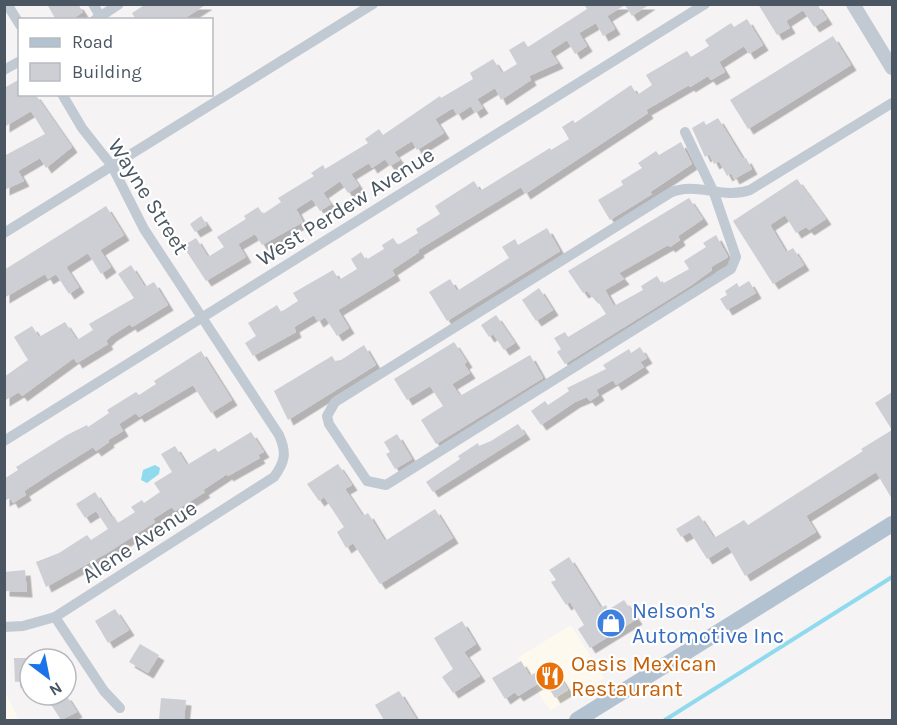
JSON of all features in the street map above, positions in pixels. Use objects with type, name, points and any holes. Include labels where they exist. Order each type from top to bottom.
[{"type":"main road","points":[[577,720],[892,524]]},
{"type":"street","points":[[7,4],[18,22]]},
{"type":"street","points":[[93,4],[98,18],[119,4]]},
{"type":"street","points":[[4,233],[374,4]]},
{"type":"street","name":"West Perdew Avenue","points":[[4,441],[705,4]]},
{"type":"street","points":[[853,4],[889,53],[892,68]]},
{"type":"street","points":[[4,70],[18,62]]},
{"type":"street","name":"Wayne Street","points":[[63,96],[82,128],[112,166],[144,228],[279,435],[285,453],[282,465]]},
{"type":"street","points":[[685,132],[714,193],[736,257],[735,264],[725,274],[386,485],[367,481],[329,424],[327,416],[335,402],[670,193],[693,187],[714,193],[740,194],[750,190],[892,103]]},
{"type":"street","name":"Alene Avenue","points":[[4,627],[22,626],[55,617],[274,477],[282,465]]},
{"type":"street","points":[[55,617],[104,691],[120,708]]},
{"type":"shaded area","points":[[571,625],[604,678],[550,711],[517,658]]},
{"type":"shaded area","points":[[5,691],[19,720],[5,720]]},
{"type":"water","points":[[155,465],[160,468],[159,474],[147,483],[141,480],[143,470]]},
{"type":"building","points":[[47,4],[78,4],[83,12],[74,18],[55,18]]},
{"type":"building","points":[[146,4],[207,4],[185,18],[135,18],[132,13]]},
{"type":"building","points":[[584,4],[650,4],[632,16],[625,5],[607,16],[615,29],[603,36],[596,23],[579,33],[587,46],[575,54],[567,40],[550,51],[558,63],[529,76],[531,80],[501,100],[495,88],[477,99],[483,108],[475,113],[471,106],[457,115],[453,108],[435,119],[444,133],[417,150],[412,141],[394,152],[400,160],[390,166],[385,159],[372,168],[369,163],[351,174],[359,186],[348,193],[340,181],[323,193],[331,204],[320,211],[312,199],[296,209],[303,222],[262,245],[255,234],[238,244],[246,257],[206,281],[183,246],[196,238],[208,257],[224,247],[217,237],[246,219],[244,216],[258,207],[263,214],[281,202],[278,198],[314,176],[311,173],[323,165],[325,169],[368,143],[365,139],[379,129],[383,135],[440,96],[441,98],[473,79],[470,73],[493,59],[502,73],[517,64],[509,50],[524,41],[528,47],[587,9]]},
{"type":"building","points":[[758,4],[817,4],[827,19],[814,27],[803,10],[786,21],[790,28],[777,35]]},
{"type":"building","points":[[747,19],[763,45],[749,54],[744,46],[719,62],[725,72],[711,80],[708,76],[690,87],[689,85],[646,110],[648,113],[525,194],[521,187],[418,250],[419,252],[392,270],[395,275],[338,310],[349,328],[337,336],[325,317],[318,322],[314,315],[294,327],[296,332],[253,356],[245,343],[256,336],[248,323],[277,305],[281,312],[298,301],[293,293],[333,270],[339,280],[357,269],[351,259],[361,252],[366,260],[384,249],[382,245],[393,238],[398,245],[418,233],[416,229],[440,214],[435,206],[474,181],[480,191],[550,148],[551,150],[569,139],[562,127],[573,120],[575,123],[631,85],[637,95],[652,85],[646,75],[687,51],[691,57],[709,46],[705,40],[731,23],[734,27]]},
{"type":"building","points":[[833,36],[851,65],[748,129],[730,100]]},
{"type":"building","points":[[18,80],[18,96],[36,96],[72,147],[46,168],[40,158],[18,171],[24,181],[4,190],[4,156],[45,134],[31,111],[4,127],[4,88]]},
{"type":"building","points":[[718,118],[743,159],[746,158],[752,169],[734,179],[731,173],[727,176],[719,161],[714,164],[709,154],[705,157],[692,128],[704,121],[706,125]]},
{"type":"building","points":[[681,142],[692,164],[650,192],[652,194],[610,220],[598,200],[623,185],[621,181],[642,168],[638,163],[656,151],[659,155]]},
{"type":"building","points":[[797,179],[826,219],[809,230],[806,227],[796,233],[785,215],[770,225],[786,252],[793,248],[804,265],[773,284],[733,221]]},
{"type":"building","points":[[689,198],[703,219],[678,236],[680,240],[670,247],[668,245],[619,273],[624,279],[605,290],[614,306],[643,290],[641,286],[657,276],[662,284],[689,269],[684,261],[706,247],[703,243],[716,235],[728,257],[711,267],[712,270],[690,286],[565,364],[557,352],[561,349],[554,338],[565,332],[568,337],[606,314],[595,297],[593,298],[587,291],[583,293],[568,271]]},
{"type":"building","points":[[106,206],[124,235],[100,250],[111,267],[101,274],[88,253],[66,267],[79,287],[69,294],[56,274],[48,279],[45,274],[4,298],[4,270]]},
{"type":"building","points":[[201,216],[207,225],[195,232],[190,224]]},
{"type":"building","points":[[547,228],[560,251],[447,321],[429,292],[450,279],[457,291],[509,258],[502,247],[515,239],[518,245]]},
{"type":"building","points":[[131,265],[145,287],[154,282],[168,305],[132,327],[130,324],[111,336],[106,341],[108,344],[77,363],[74,358],[22,396],[19,392],[4,401],[4,377],[28,360],[14,337],[32,326],[39,337],[65,322],[77,340],[93,330],[89,324],[134,298],[118,274]]},
{"type":"building","points":[[749,281],[756,293],[727,310],[720,299],[727,295],[725,291],[737,283],[739,287]]},
{"type":"building","points":[[539,288],[553,310],[536,321],[522,300]]},
{"type":"building","points":[[496,315],[515,343],[504,350],[493,334],[489,337],[481,325]]},
{"type":"building","points":[[454,342],[467,362],[464,364],[470,373],[452,384],[460,396],[530,355],[543,378],[436,444],[421,420],[443,406],[430,386],[407,400],[394,379]]},
{"type":"building","points":[[364,345],[376,365],[288,420],[274,391],[332,356],[335,361],[341,360]]},
{"type":"building","points":[[640,347],[647,358],[640,362],[644,367],[616,385],[613,380],[596,390],[599,395],[590,401],[587,397],[575,402],[541,425],[531,411],[545,401],[548,405],[569,391],[567,388],[606,369],[603,365],[629,349],[631,353]]},
{"type":"building","points":[[201,351],[232,400],[211,413],[193,385],[139,417],[136,413],[119,424],[123,431],[108,440],[109,442],[96,451],[93,447],[50,474],[24,491],[26,495],[13,503],[10,498],[4,501],[4,479],[18,470],[16,467],[67,435],[87,425],[88,427],[109,413],[107,410],[136,392],[139,395],[156,384],[154,381]]},
{"type":"building","points":[[892,392],[892,430],[875,403]]},
{"type":"building","points":[[518,424],[525,434],[433,492],[426,482],[460,459],[458,456],[478,443],[479,446],[491,441]]},
{"type":"building","points":[[892,430],[892,499],[876,472],[806,516],[816,532],[745,576],[728,546],[707,559],[690,532],[681,537],[676,529],[699,515],[714,538],[744,520],[748,525]]},
{"type":"building","points":[[251,432],[264,452],[258,455],[260,458],[228,476],[227,474],[203,490],[205,492],[175,511],[172,507],[153,519],[155,522],[107,553],[46,587],[36,562],[59,553],[87,535],[91,540],[108,529],[96,511],[85,518],[76,504],[95,492],[112,518],[114,516],[118,523],[135,512],[131,507],[142,500],[144,503],[160,492],[154,483],[172,472],[161,454],[175,446],[187,465],[215,448],[218,452]]},
{"type":"building","points":[[397,434],[412,459],[395,469],[386,454],[390,452],[384,442]]},
{"type":"building","points":[[338,464],[352,485],[345,489],[363,516],[368,513],[385,541],[435,509],[453,538],[380,584],[353,543],[346,548],[337,532],[344,527],[324,497],[319,501],[307,484]]},
{"type":"building","points":[[569,557],[601,608],[606,605],[608,610],[624,600],[637,619],[590,648],[578,629],[584,625],[570,602],[566,605],[551,582],[556,580],[549,570]]},
{"type":"building","points":[[25,570],[27,592],[4,591],[4,572]]},
{"type":"building","points":[[115,609],[129,630],[108,643],[95,621]]},
{"type":"building","points":[[462,621],[476,644],[464,652],[480,676],[453,693],[442,677],[453,669],[434,638]]},
{"type":"building","points":[[140,644],[159,655],[148,673],[129,662]]},
{"type":"building","points":[[14,658],[18,658],[18,682],[15,682]]},
{"type":"building","points":[[521,661],[530,676],[551,663],[568,690],[555,698],[544,680],[518,696],[515,692],[505,699],[492,678]]},
{"type":"building","points":[[399,691],[417,720],[384,720],[375,705]]},
{"type":"building","points":[[161,698],[186,700],[184,720],[159,720]]},
{"type":"building","points":[[53,707],[74,707],[77,712],[61,720]]},
{"type":"waterway","points":[[665,720],[892,577]]},
{"type":"place","name":"Nelson's Automotive Inc","points":[[611,623]]},
{"type":"place","name":"Oasis Mexican Restaurant","points":[[550,676]]}]
